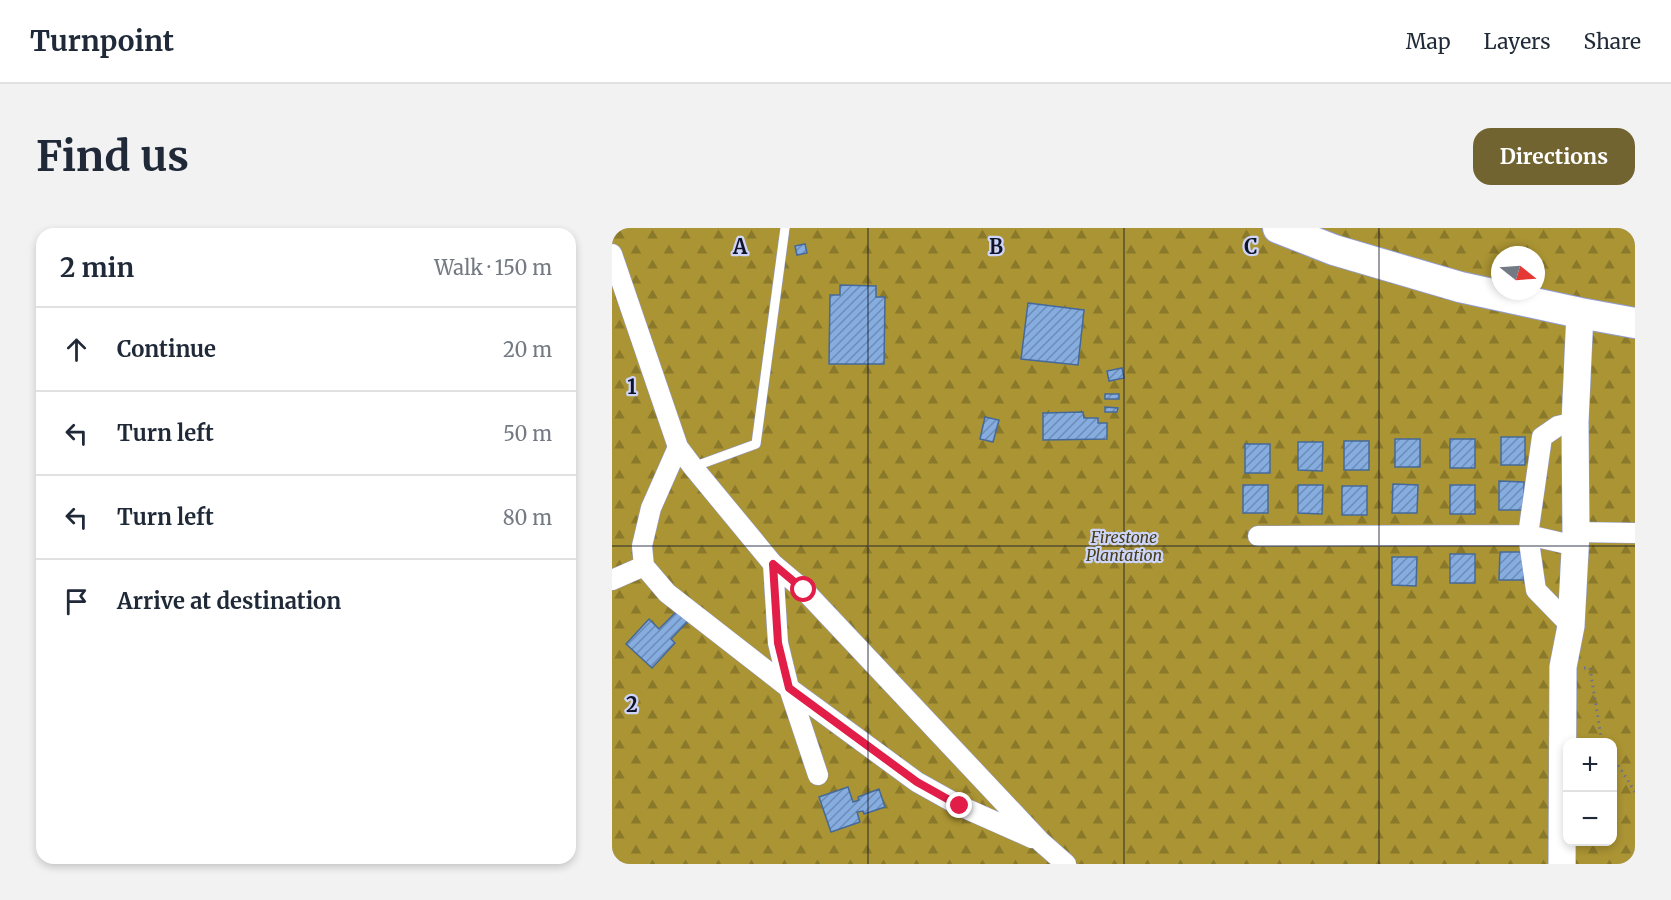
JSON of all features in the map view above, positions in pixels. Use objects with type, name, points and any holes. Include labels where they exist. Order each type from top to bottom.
[{"type":"main road","points":[[1278,228],[1334,250],[1460,287],[1635,323]]},
{"type":"street","points":[[612,254],[678,447],[773,564],[804,590],[1041,842],[1066,864]]},
{"type":"street","points":[[1562,864],[1563,667],[1570,626],[1576,539],[1575,422],[1580,313]]},
{"type":"street","points":[[1570,626],[1536,590],[1528,535],[1542,437],[1558,426],[1575,422]]},
{"type":"street","points":[[678,447],[651,508],[642,546],[644,566],[667,592],[789,688],[917,782],[960,806],[1041,842]]},
{"type":"street","points":[[1258,536],[1528,535],[1576,539],[1635,533]]},
{"type":"street","points":[[773,564],[778,643],[789,688],[818,775]]},
{"type":"street","points":[[612,580],[644,566]]},
{"type":"street","points":[[745,653],[763,652],[778,643]]},
{"type":"lane","points":[[693,467],[756,444],[785,228]]},
{"type":"path","points":[[1563,667],[1590,668],[1602,738]]},
{"type":"path","points":[[1617,763],[1635,792]]},
{"type":"green space","name":"Firestone Plantation","points":[[612,228],[1635,228],[1635,864],[612,864]]},
{"type":"building","points":[[805,244],[807,253],[797,255],[795,246]]},
{"type":"building","points":[[840,285],[876,286],[876,297],[885,297],[884,364],[829,364],[830,295],[840,295]]},
{"type":"building","points":[[1028,303],[1084,310],[1078,365],[1021,359]]},
{"type":"building","points":[[1122,368],[1124,378],[1109,381],[1107,371]]},
{"type":"building","points":[[1105,394],[1119,394],[1119,399],[1105,399]]},
{"type":"building","points":[[1105,407],[1118,408],[1117,412],[1105,412]]},
{"type":"building","points":[[1083,412],[1084,418],[1098,418],[1098,423],[1107,423],[1107,439],[1043,440],[1043,413]]},
{"type":"building","points":[[985,417],[999,420],[993,442],[980,439]]},
{"type":"building","points":[[1501,437],[1525,437],[1525,465],[1501,465]]},
{"type":"building","points":[[1395,439],[1420,439],[1420,467],[1395,467]]},
{"type":"building","points":[[1450,439],[1475,439],[1475,468],[1450,468]]},
{"type":"building","points":[[1344,441],[1369,441],[1369,470],[1344,470]]},
{"type":"building","points":[[1298,442],[1323,442],[1322,471],[1298,470]]},
{"type":"building","points":[[1245,444],[1270,444],[1270,473],[1245,473]]},
{"type":"building","points":[[1499,481],[1524,482],[1524,510],[1499,510]]},
{"type":"building","points":[[1393,484],[1418,485],[1417,513],[1392,513]]},
{"type":"building","points":[[1243,485],[1268,485],[1268,513],[1243,513]]},
{"type":"building","points":[[1298,485],[1323,485],[1322,514],[1298,513]]},
{"type":"building","points":[[1450,485],[1475,485],[1475,514],[1450,514]]},
{"type":"building","points":[[1342,486],[1367,486],[1367,515],[1342,515]]},
{"type":"building","points":[[1500,552],[1525,552],[1524,580],[1499,580]]},
{"type":"building","points":[[1450,554],[1475,554],[1475,583],[1450,583]]},
{"type":"building","points":[[1392,557],[1417,557],[1416,586],[1392,585]]},
{"type":"building","points":[[678,610],[689,620],[671,639],[675,643],[652,668],[626,644],[649,619],[659,629]]},
{"type":"building","points":[[848,787],[853,802],[859,800],[858,797],[879,789],[885,807],[864,814],[863,811],[857,812],[860,822],[831,832],[819,797]]},
{"type":"route","points":[[804,590],[773,564],[778,643],[789,688],[917,782],[960,806]]}]
